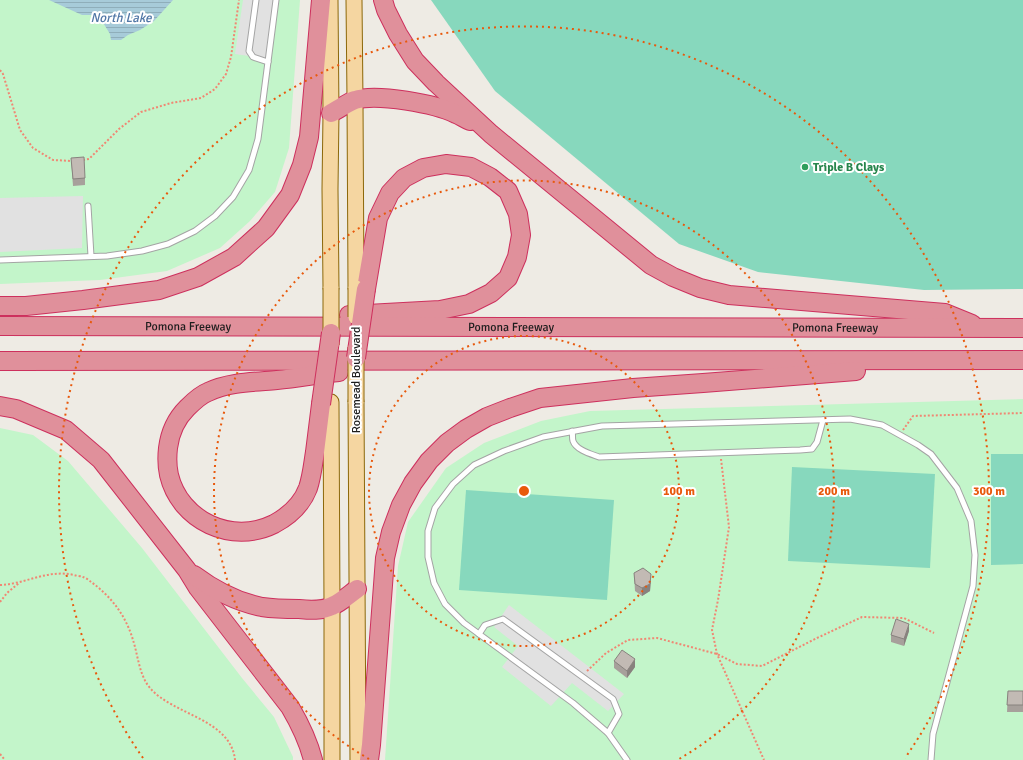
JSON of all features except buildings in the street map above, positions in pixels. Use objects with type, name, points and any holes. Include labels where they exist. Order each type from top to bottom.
[{"type":"highway","points":[[0,306],[47,304],[159,290],[198,277],[234,257],[266,228],[290,195],[302,166],[309,137],[321,0]]},
{"type":"highway","points":[[383,0],[386,10],[398,34],[415,61],[436,83],[491,134],[651,265],[673,277],[700,288],[729,295],[945,312],[980,328]]},
{"type":"highway","points":[[331,113],[355,100],[373,98],[395,99],[429,105],[456,114],[491,134]]},
{"type":"highway","points":[[197,326],[440,310],[469,304],[491,293],[508,278],[517,257],[521,235],[518,214],[508,192],[490,177],[471,167],[446,164],[423,168],[404,178],[390,193],[378,218],[361,289],[356,358]]},
{"type":"highway","name":"Pomona Freeway","points":[[0,326],[1023,328]]},
{"type":"highway","points":[[331,333],[326,403],[308,488],[298,505],[284,518],[265,528],[246,532],[228,530],[209,524],[194,515],[175,492],[169,475],[167,458],[169,438],[175,424],[194,400],[208,392],[242,383],[276,380],[425,360]]},
{"type":"highway","points":[[369,760],[385,558],[391,532],[401,505],[413,483],[429,461],[447,443],[466,429],[487,417],[540,398],[633,388],[984,360]]},
{"type":"highway","points":[[0,361],[1023,360]]},
{"type":"highway","points":[[0,406],[16,409],[66,430],[101,460],[187,570],[198,588],[290,707],[302,728],[313,760]]},
{"type":"highway","points":[[187,570],[225,595],[262,607],[280,609],[319,609],[332,606],[357,589]]},
{"type":"main road","points":[[330,0],[331,333]]},
{"type":"main road","points":[[354,0],[355,100],[361,289]]},
{"type":"main road","name":"Rosemead Boulevard","points":[[356,358],[358,760]]},
{"type":"main road","name":"Rosemead Boulevard","points":[[326,403],[332,606],[332,760]]},
{"type":"lane","points":[[256,0],[249,52],[253,57],[268,62]]},
{"type":"lane","points":[[0,260],[107,256],[142,251],[168,244],[196,231],[215,216],[233,197],[249,170],[258,139],[276,0]]},
{"type":"lane","points":[[88,206],[91,256]]},
{"type":"lane","points":[[627,760],[608,733],[573,703],[464,623],[445,604],[434,584],[428,557],[428,530],[435,508],[453,484],[474,465],[504,451],[543,437],[602,426],[850,419],[882,425],[931,454],[957,488],[971,521],[975,555],[973,586],[933,734],[931,760]]},
{"type":"lane","points":[[572,431],[573,441],[577,446],[587,453],[599,457],[800,450],[812,448],[817,442],[823,420]]},
{"type":"lane","points":[[479,634],[485,625],[502,619],[613,699],[619,714],[608,733]]},
{"type":"path","points":[[0,70],[3,74],[20,130],[33,148],[53,160],[71,162],[89,159],[119,129],[140,112],[171,103],[201,98],[215,89],[226,74],[231,57],[239,0]]},
{"type":"path","points":[[899,435],[913,416],[1023,413]]},
{"type":"path","points":[[720,453],[729,527],[712,630],[717,654],[764,760]]},
{"type":"path","points":[[0,585],[7,585],[40,576],[70,574],[83,577],[99,588],[116,605],[126,621],[133,638],[142,674],[155,694],[164,701],[215,728],[230,744],[235,760]]},
{"type":"path","points":[[0,602],[7,593],[20,582]]},
{"type":"path","points":[[581,676],[606,653],[628,640],[657,638],[717,654],[737,664],[762,666],[862,617],[904,618],[934,633]]},
{"type":"path","points":[[0,754],[5,760]]},
{"type":"green space","points":[[0,0],[300,0],[289,148],[275,192],[250,221],[220,248],[167,271],[100,280],[0,284]]},
{"type":"green space","name":"Triple B Clays","points":[[431,0],[1023,0],[1023,289],[924,290],[758,272],[679,244],[495,91]]},
{"type":"green space","points":[[1023,399],[1023,760],[385,760],[398,566],[408,522],[446,468],[484,443],[541,421],[590,411]]},
{"type":"green space","points":[[0,428],[33,435],[68,461],[142,548],[242,678],[274,717],[293,757],[293,760],[0,760]]},
{"type":"green space","points":[[991,454],[1023,454],[1023,564],[991,565]]},
{"type":"green space","points":[[792,467],[935,474],[930,568],[788,561]]},
{"type":"green space","points":[[466,490],[614,500],[607,600],[459,590]]},
{"type":"shaded area","points":[[243,0],[279,0],[271,59],[235,54]]},
{"type":"shaded area","points":[[83,196],[82,248],[0,252],[0,198]]},
{"type":"shaded area","points":[[509,605],[624,694],[608,711],[572,683],[551,706],[502,667],[518,646],[494,627]]},
{"type":"water","name":"North Lake","points":[[49,0],[173,0],[154,21],[121,40],[111,40],[110,34],[102,21],[93,15],[82,15]]},
{"type":"place","name":"Triple B Clays","points":[[805,167]]}]
